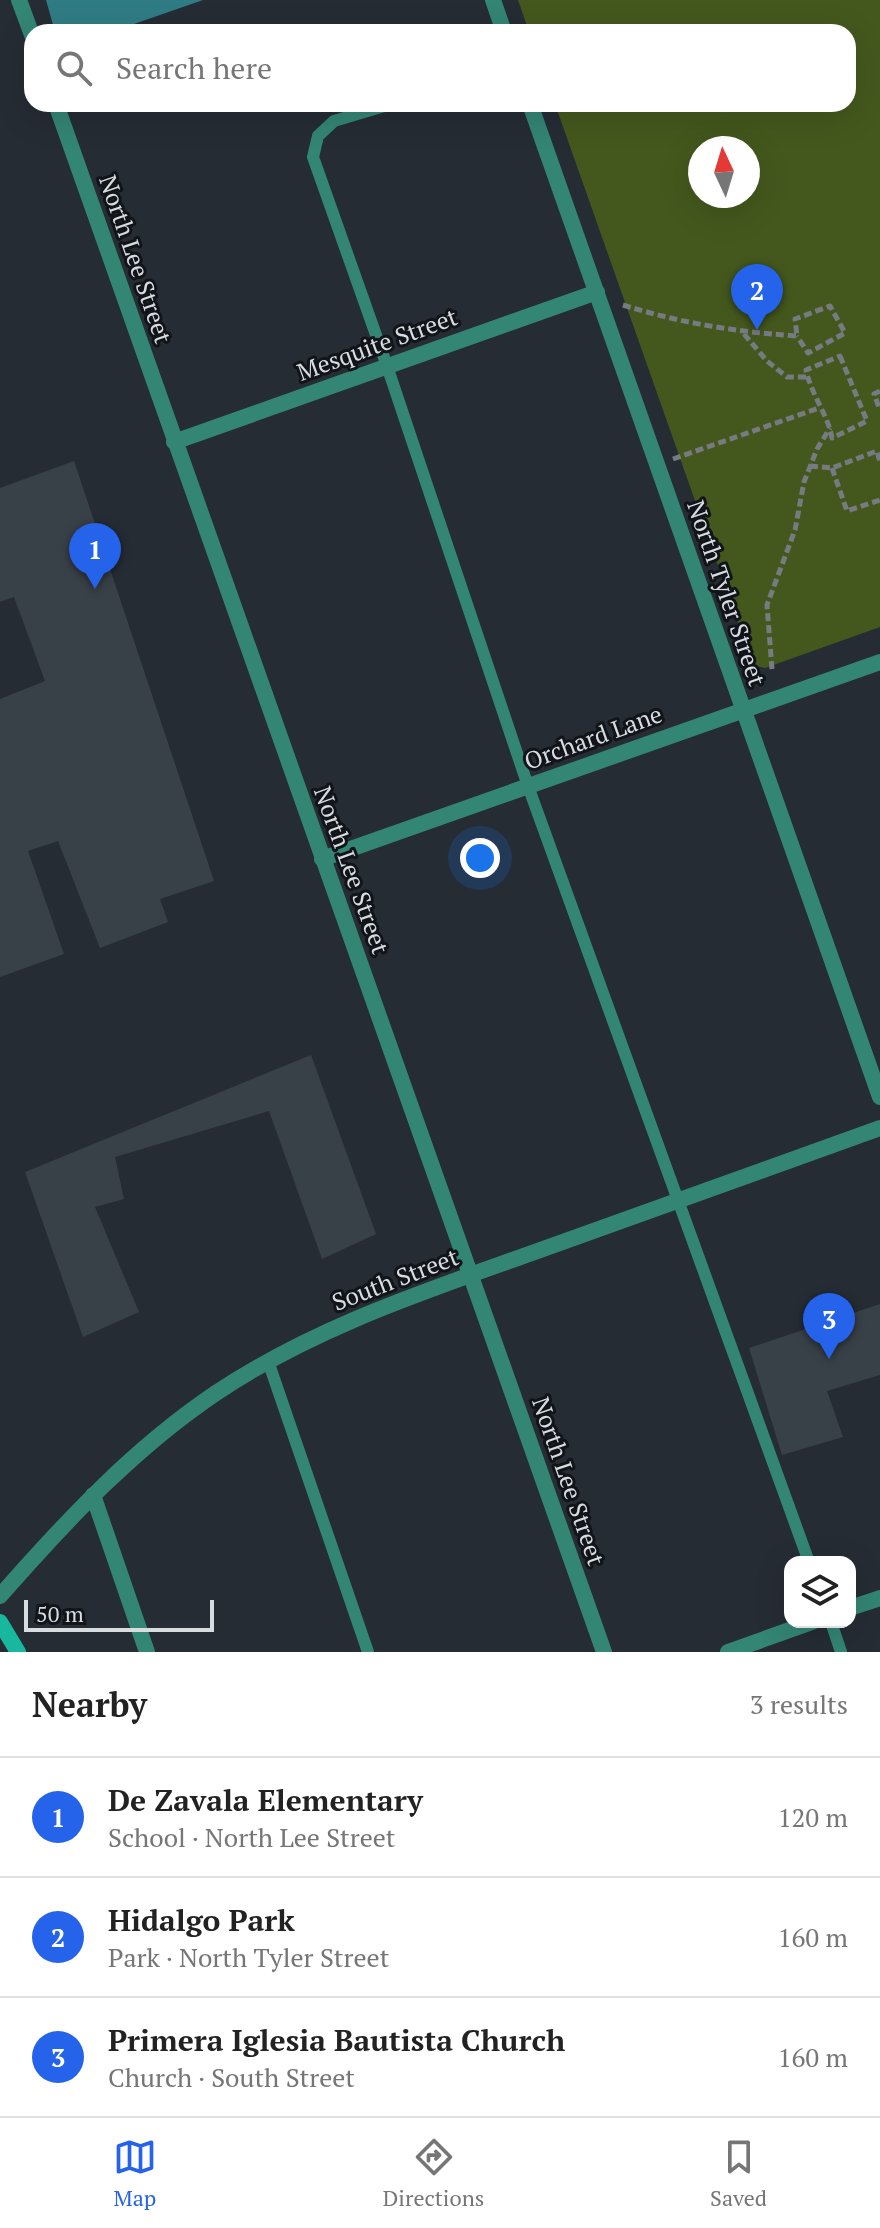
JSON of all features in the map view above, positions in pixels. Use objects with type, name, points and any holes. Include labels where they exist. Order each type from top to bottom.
[{"type":"main road","points":[[0,1622],[18,1652]]},
{"type":"street","points":[[19,0],[28,24]]},
{"type":"street","points":[[493,0],[501,24]]},
{"type":"street","name":"North Lee Street","points":[[59,112],[604,1652]]},
{"type":"street","name":"North Tyler Street","points":[[533,112],[880,1097]]},
{"type":"street","name":"Mesquite Street","points":[[174,442],[598,295]]},
{"type":"street","name":"Orchard Lane","points":[[322,859],[880,662]]},
{"type":"street","name":"South Street","points":[[0,1596],[65,1521],[147,1443],[217,1392],[268,1361],[371,1311],[880,1128]]},
{"type":"street","points":[[93,1495],[147,1652]]},
{"type":"street","points":[[856,1606],[880,1598]]},
{"type":"street","points":[[728,1652],[795,1628]]},
{"type":"lane","points":[[364,112],[334,121],[318,136],[313,157],[387,366],[528,786],[807,1556]]},
{"type":"lane","points":[[268,1361],[368,1652]]},
{"type":"lane","points":[[833,1628],[841,1652]]},
{"type":"path","points":[[598,295],[664,318],[743,333],[797,336]]},
{"type":"path","points":[[830,306],[845,333],[808,353],[797,336],[795,319],[830,306]]},
{"type":"path","points":[[743,333],[767,361],[787,377],[807,377]]},
{"type":"path","points":[[840,356],[867,421],[832,438],[807,377],[806,370],[840,356]]},
{"type":"path","points":[[880,391],[874,394],[880,409]]},
{"type":"path","points":[[860,404],[880,409]]},
{"type":"path","points":[[656,464],[819,408]]},
{"type":"path","points":[[772,669],[767,605],[795,530],[804,482],[830,428]]},
{"type":"path","points":[[810,466],[832,468],[878,450],[880,462]]},
{"type":"path","points":[[832,468],[847,511],[880,500]]},
{"type":"green space","points":[[518,0],[880,0],[880,627],[765,668],[753,665],[558,112],[856,112],[856,24],[526,24]]},
{"type":"water","points":[[46,0],[203,0],[134,24],[53,24]]},
{"type":"building","points":[[74,461],[214,881],[160,899],[168,922],[100,948],[58,841],[28,851],[64,954],[0,977],[0,699],[45,681],[14,597],[0,602],[0,488]]},
{"type":"building","points":[[311,1055],[376,1234],[322,1259],[269,1111],[115,1157],[124,1199],[95,1207],[139,1312],[83,1337],[25,1172]]},
{"type":"building","points":[[880,1304],[880,1375],[827,1391],[843,1437],[782,1455],[749,1348]]},
{"type":"place","name":"Hidalgo Park","points":[[757,330]]},
{"type":"place","name":"De Zavala Elementary","points":[[95,589]]},
{"type":"place","name":"Primera Iglesia Bautista Church","points":[[829,1359]]}]
